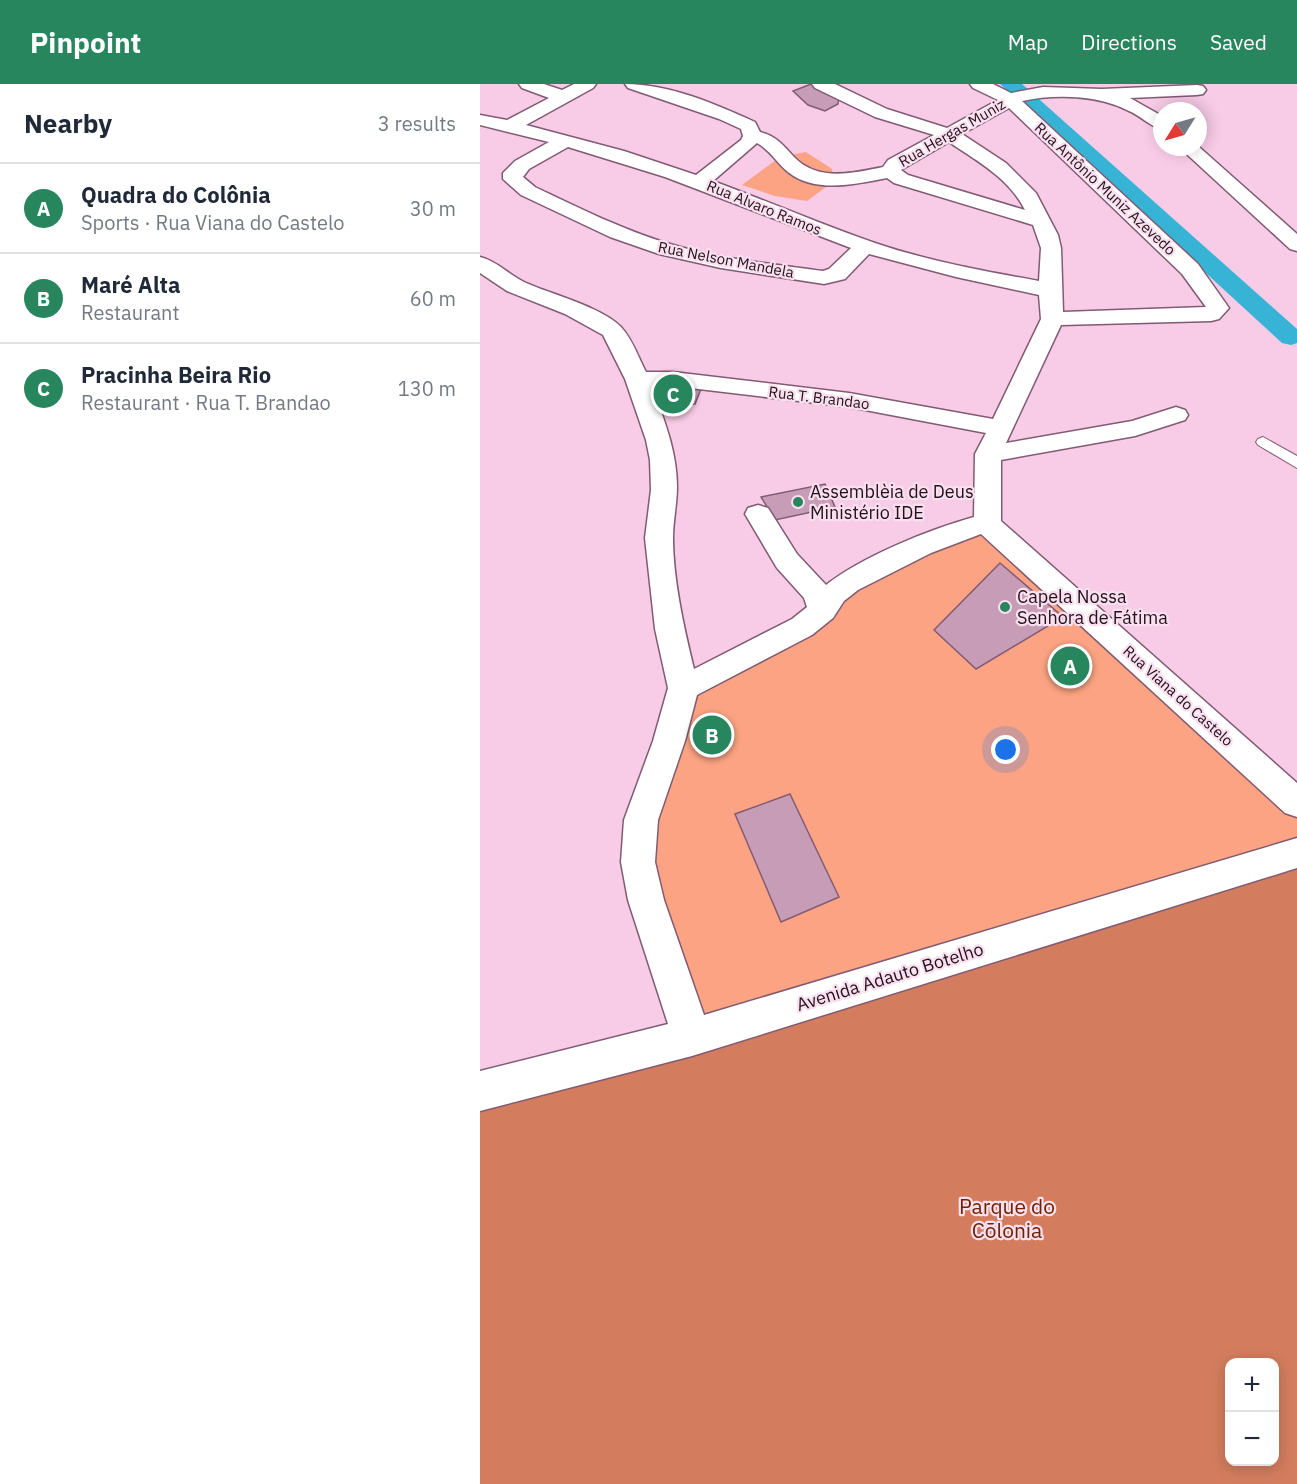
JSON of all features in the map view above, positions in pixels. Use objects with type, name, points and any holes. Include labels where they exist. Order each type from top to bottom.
[{"type":"street","points":[[528,84],[564,97]]},
{"type":"street","points":[[510,126],[587,84]]},
{"type":"street","points":[[634,84],[741,121],[749,126],[752,136],[748,143],[699,182]]},
{"type":"street","points":[[683,688],[802,627],[823,610],[834,594],[848,583],[921,546],[987,524],[988,454],[1045,338],[1052,318],[1051,248],[1048,235],[1026,193],[1012,178],[980,153],[949,134],[882,113],[822,84]]},
{"type":"street","name":"Rua Antônio Muniz Azevedo","points":[[979,84],[1014,98],[1190,269],[1218,308],[1211,314],[1052,318]]},
{"type":"street","points":[[1188,102],[1206,87]]},
{"type":"street","name":"Rua Hergas Muniz","points":[[1040,221],[901,178],[890,171],[895,164],[1014,98],[1043,92],[1102,94],[1206,87]]},
{"type":"street","name":"Rua Hergas Muniz","points":[[1102,94],[1136,107],[1153,118]]},
{"type":"street","name":"Rua Alvaro Ramos","points":[[480,120],[510,126],[644,164],[699,182],[799,224],[865,246],[972,275],[1050,290]]},
{"type":"street","points":[[752,136],[765,139],[774,145],[800,171],[820,178],[841,179],[890,171]]},
{"type":"street","name":"Rua Nelson Mandela","points":[[564,141],[522,165],[513,173],[513,179],[528,191],[617,233],[666,250],[721,262],[824,278],[837,274],[865,246]]},
{"type":"street","points":[[1198,156],[1297,245]]},
{"type":"street","points":[[480,263],[515,286],[573,309],[611,330],[619,340],[637,379],[659,440],[663,460],[664,490],[659,538],[670,629],[683,688],[669,741],[641,820],[638,862],[646,900],[692,1037]]},
{"type":"street","name":"Rua T. Brandao","points":[[637,379],[673,379],[849,400],[1000,428]]},
{"type":"street","points":[[988,454],[1135,428],[1176,415]]},
{"type":"street","points":[[758,514],[787,561],[816,593],[823,610]]},
{"type":"street","name":"Rua Viana do Castelo","points":[[987,524],[1297,802]]},
{"type":"street","name":"Avenida Adauto Botelho","points":[[480,1091],[692,1037],[1297,853]]},
{"type":"lane","points":[[1263,442],[1297,463]]},
{"type":"shaded area","points":[[806,152],[832,169],[834,181],[807,201],[775,196],[742,185],[780,157]]},
{"type":"shaded area","points":[[987,524],[1297,808],[1297,849],[694,1031],[647,861],[685,690],[841,603],[862,587]]},
{"type":"green space","name":"Parque do Cõlonia","points":[[1297,858],[1297,1484],[480,1484],[480,1099]]},
{"type":"building","points":[[816,84],[839,96],[838,104],[825,111],[808,105],[793,91]]},
{"type":"building","points":[[650,380],[703,384],[695,404],[651,406]]},
{"type":"building","name":"Assemblèia de Deus Ministério IDE","points":[[825,484],[835,507],[775,520],[761,497]]},
{"type":"building","name":"Capela Nossa Senhora de Fátima","points":[[1000,563],[1063,617],[976,669],[934,630]]},
{"type":"building","points":[[790,794],[839,897],[781,922],[735,814]]},
{"type":"waterway","points":[[1010,84],[1291,337]]},
{"type":"place","name":"Pracinha Beira Rio","points":[[673,394]]},
{"type":"place","name":"Assemblèia de Deus Ministério IDE","points":[[798,502]]},
{"type":"place","name":"Capela Nossa Senhora de Fátima","points":[[1005,607]]},
{"type":"place","name":"Quadra do Colônia","points":[[1070,666]]},
{"type":"place","name":"Maré Alta","points":[[712,735]]}]
